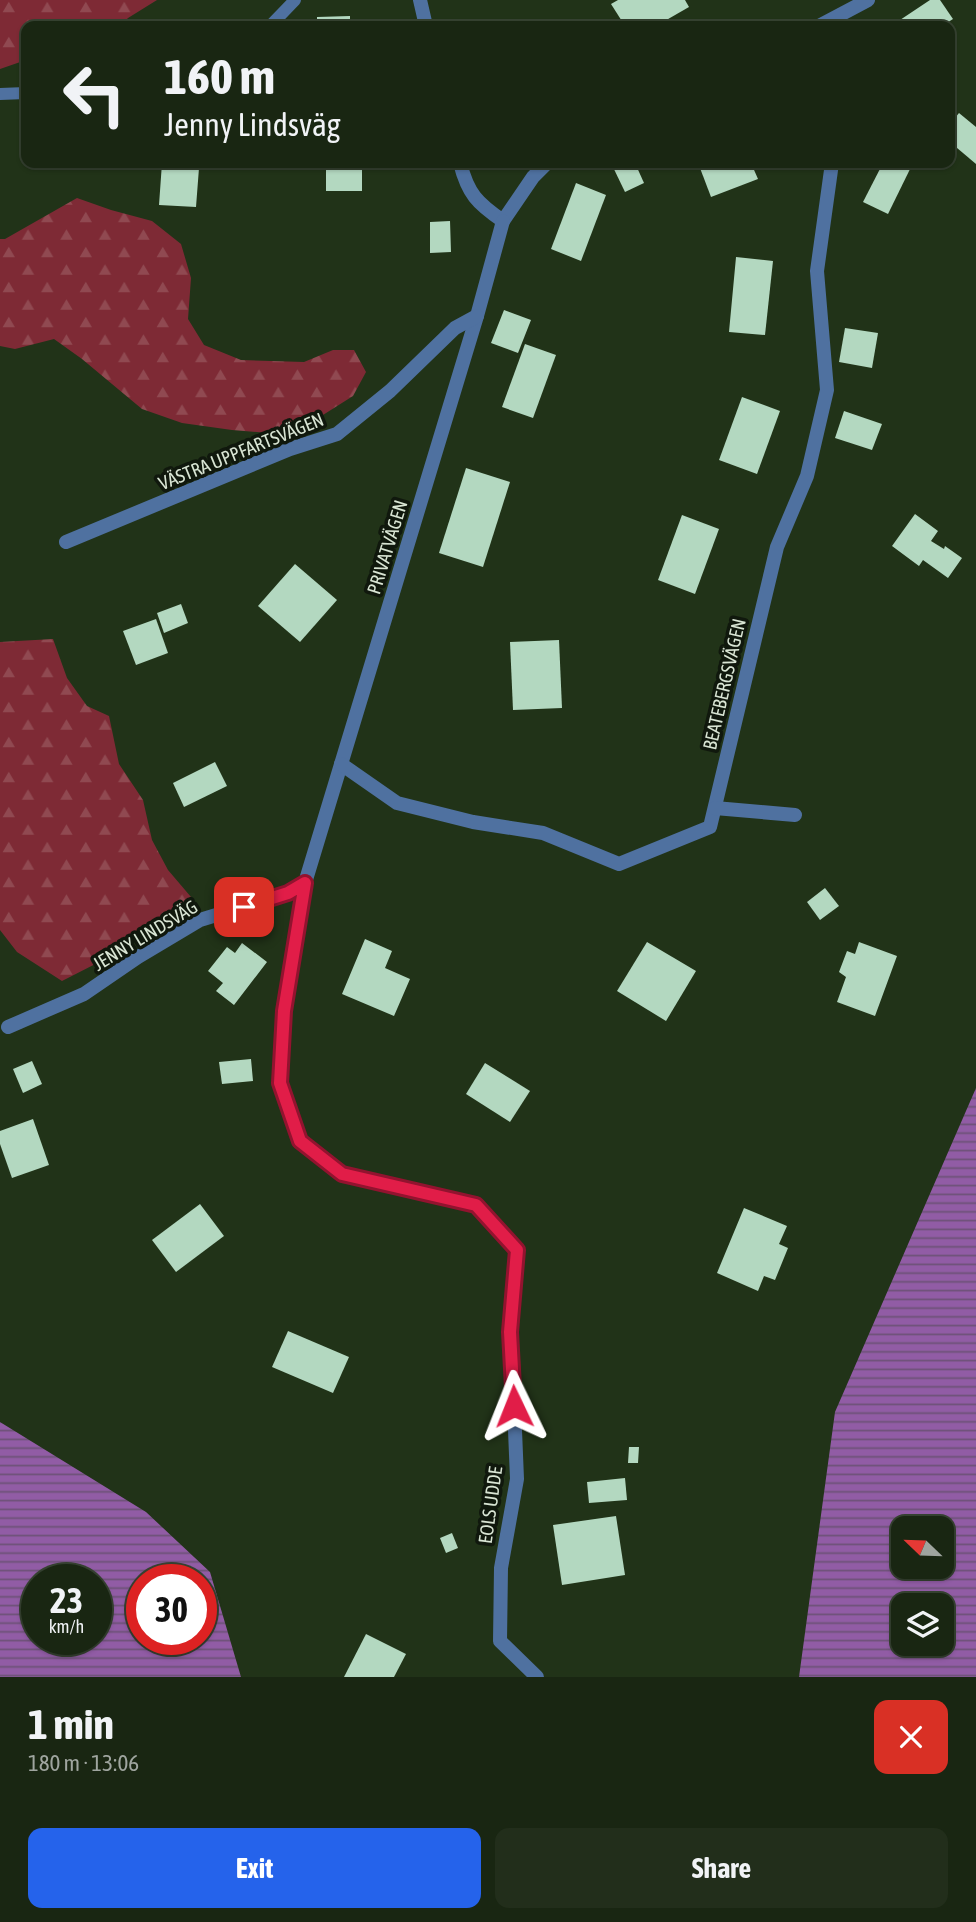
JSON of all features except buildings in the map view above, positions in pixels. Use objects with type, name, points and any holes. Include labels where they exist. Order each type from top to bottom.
[{"type":"street","points":[[420,0],[425,21]]},
{"type":"street","points":[[829,21],[868,0]]},
{"type":"street","points":[[849,21],[850,10]]},
{"type":"street","points":[[461,168],[465,183],[481,206],[503,221]]},
{"type":"street","name":"PRIVATVÄGEN","points":[[305,883],[477,316],[503,221],[542,168]]},
{"type":"street","name":"BEATEBERGSVÄGEN","points":[[341,764],[397,803],[473,822],[543,833],[619,864],[710,827],[777,547],[807,476],[827,390],[817,271],[831,168]]},
{"type":"street","name":"VÄSTRA UPPFARTSVÄGEN","points":[[66,542],[290,449],[337,434],[390,391],[455,328],[477,316]]},
{"type":"street","points":[[715,808],[795,815]]},
{"type":"street","name":"JENNY LINDSVÄG","points":[[8,1027],[84,994],[138,957],[200,920],[288,893],[305,883]]},
{"type":"street","name":"EOLS UDDE","points":[[305,883],[284,1011],[280,1083],[300,1141],[342,1174],[476,1205],[517,1250],[510,1332],[517,1479],[501,1568],[500,1641],[537,1677]]},
{"type":"lane","points":[[275,21],[295,0]]},
{"type":"lane","points":[[0,94],[21,93]]},
{"type":"green space","points":[[0,0],[157,0],[125,21],[21,21],[21,62],[0,69]]},
{"type":"green space","points":[[77,198],[152,221],[181,244],[191,278],[188,319],[204,345],[241,360],[304,362],[333,350],[354,350],[366,372],[353,396],[315,420],[281,434],[182,423],[142,409],[54,339],[15,349],[0,346],[0,239],[5,239]]},
{"type":"green space","points":[[53,639],[67,678],[87,706],[109,716],[119,764],[143,800],[152,840],[168,870],[191,897],[111,956],[62,981],[17,952],[0,930],[0,642]]},
{"type":"shaded area","points":[[976,1088],[976,1677],[799,1677],[835,1412]]},
{"type":"shaded area","points":[[0,1422],[146,1512],[201,1564],[126,1564],[126,1655],[217,1655],[217,1596],[241,1677],[0,1677]]},
{"type":"route","points":[[244,907],[288,893],[305,883],[284,1011],[280,1083],[300,1141],[342,1174],[476,1205],[517,1250],[510,1332],[514,1406]]}]
